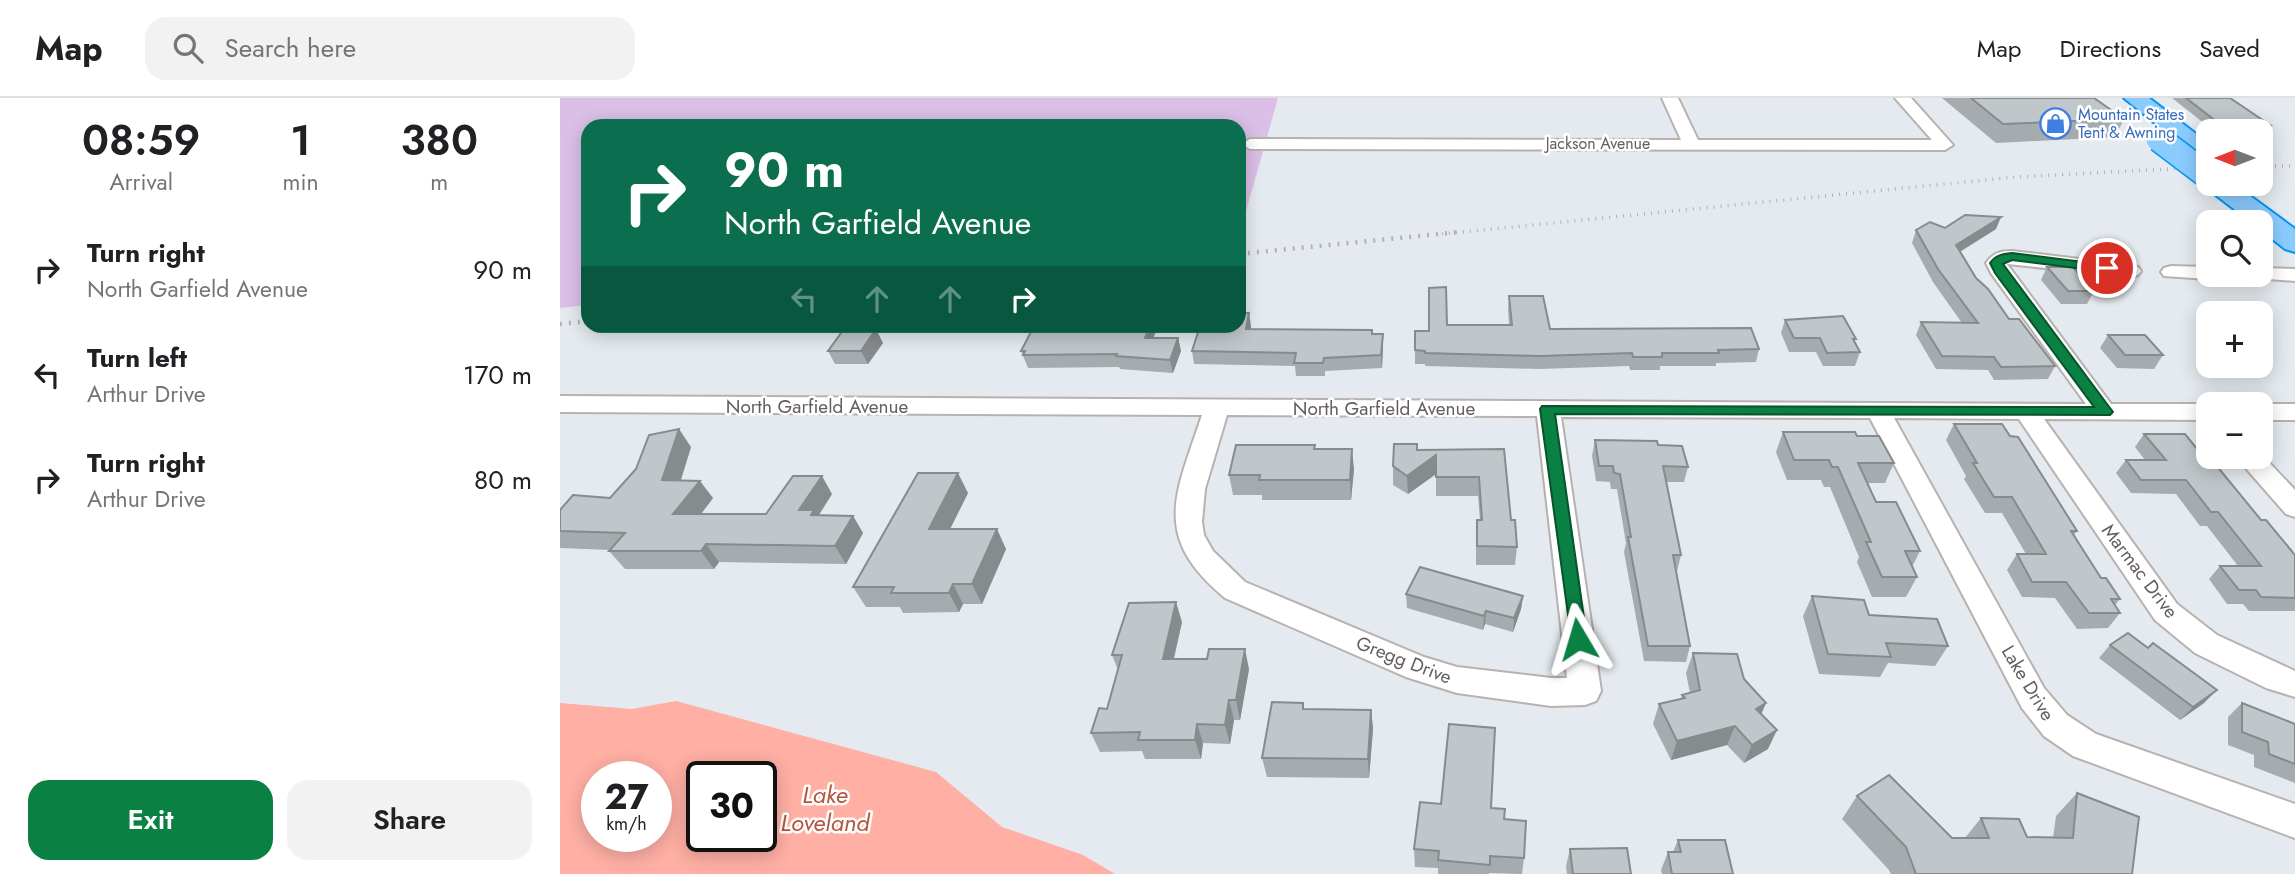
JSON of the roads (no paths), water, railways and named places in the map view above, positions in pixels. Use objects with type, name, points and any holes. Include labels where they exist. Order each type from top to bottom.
[{"type":"highway","points":[[2135,98],[2196,145]]},
{"type":"highway","points":[[2110,99],[2160,139],[2196,162]]},
{"type":"highway","points":[[2245,196],[2292,233]]},
{"type":"street","points":[[1670,98],[1690,143]]},
{"type":"street","name":"Jackson Avenue","points":[[1251,144],[1945,145],[1903,98]]},
{"type":"street","points":[[2105,412],[1996,263],[2003,257],[2012,257],[2131,271]]},
{"type":"street","points":[[2171,272],[2196,273]]},
{"type":"street","points":[[2273,274],[2295,275]]},
{"type":"street","name":"North Garfield Avenue","points":[[560,404],[2196,412]]},
{"type":"street","name":"Gregg Drive","points":[[1217,407],[1193,490],[1188,516],[1189,533],[1198,554],[1213,573],[1235,590],[1417,668],[1457,680],[1551,692],[1585,691],[1548,409]]},
{"type":"street","name":"Lake Drive","points":[[1878,411],[2033,698],[2055,726],[2085,745],[2295,821]]},
{"type":"street","name":"Marmac Drive","points":[[2026,411],[2166,611],[2206,644],[2264,673],[2295,684]]},
{"type":"street","points":[[2273,412],[2295,412]]},
{"type":"street","points":[[2260,469],[2295,507]]},
{"type":"water","name":"Lake Loveland","points":[[676,701],[936,772],[1002,827],[1083,855],[1115,874],[560,874],[560,703],[632,709]]},
{"type":"railway","points":[[2273,166],[2295,166]]},
{"type":"railway","points":[[1442,234],[2016,177],[2196,168]]},
{"type":"railway","points":[[1246,253],[1459,232]]},
{"type":"railway","points":[[560,324],[581,322]]},
{"type":"place","name":"Mountain States Tent & Awning","points":[[2055,123]]}]
